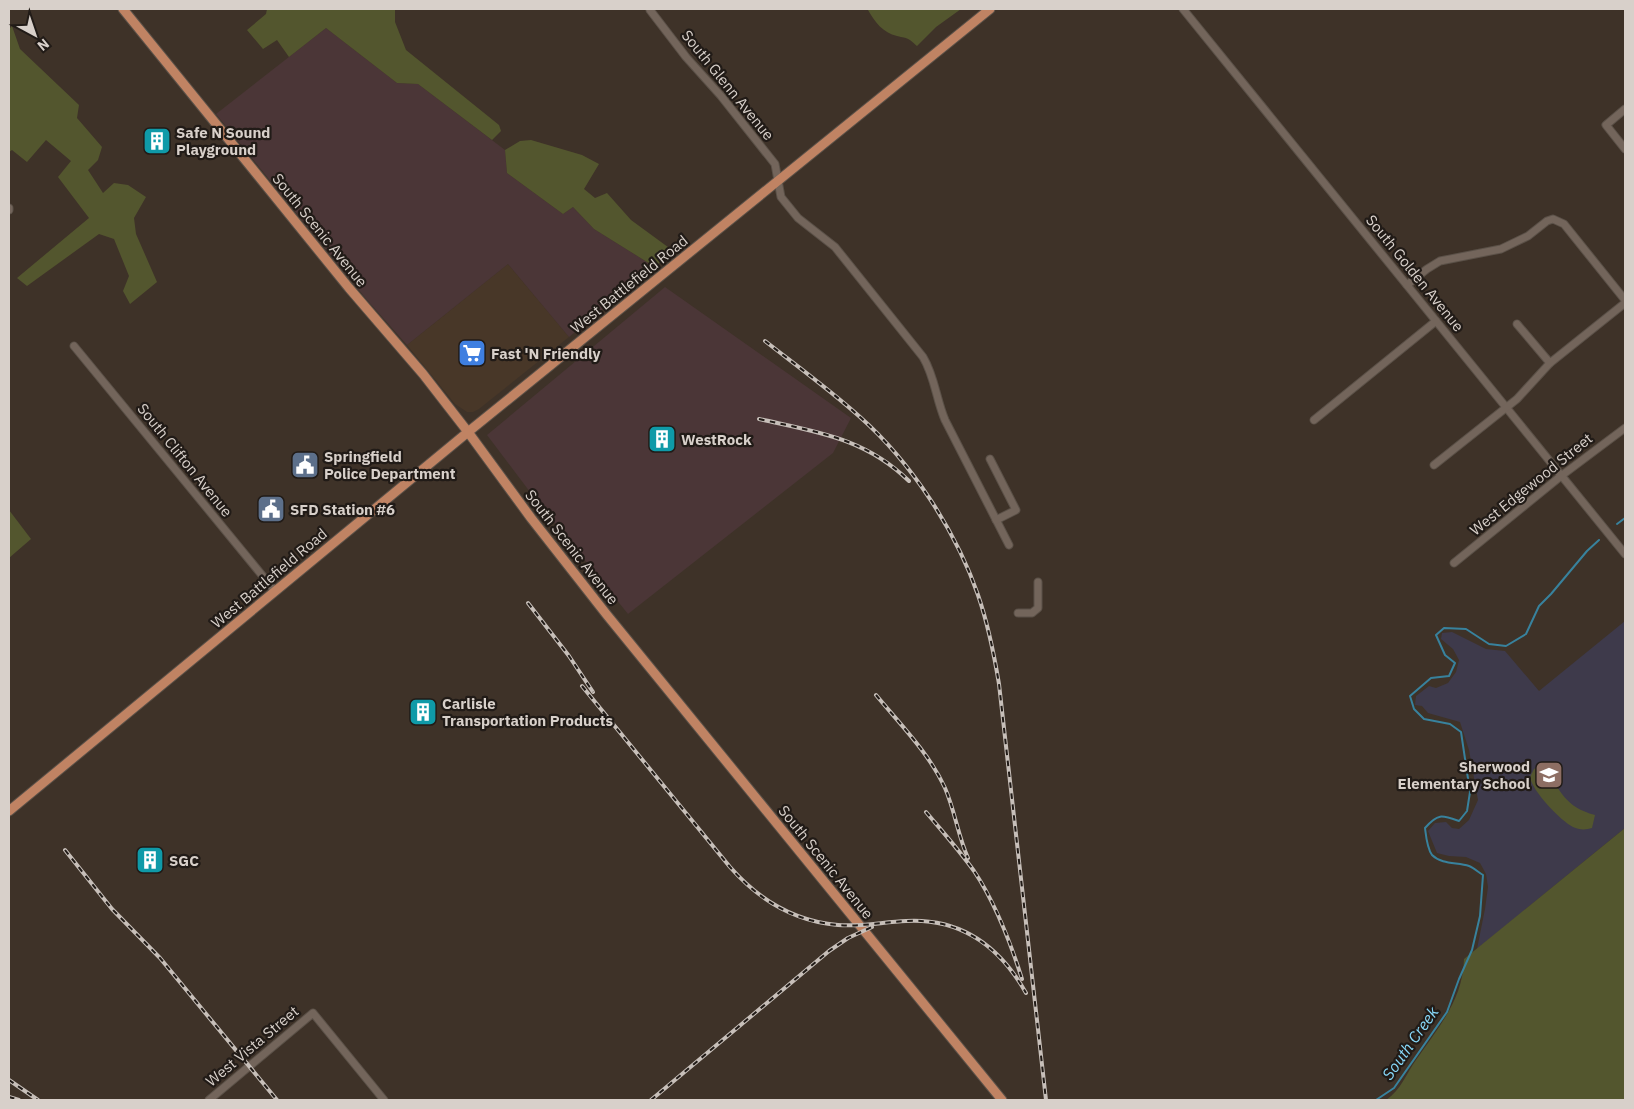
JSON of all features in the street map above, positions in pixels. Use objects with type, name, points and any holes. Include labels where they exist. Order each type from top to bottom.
[{"type":"main road","name":"South Scenic Avenue","points":[[123,9],[349,288],[423,374],[531,518],[613,622],[1002,1100]]},
{"type":"main road","name":"West Battlefield Road","points":[[9,812],[468,432],[990,9]]},
{"type":"street","name":"South Golden Avenue","points":[[1183,9],[1625,554]]},
{"type":"street","name":"South Glenn Avenue","points":[[650,10],[686,57],[721,96],[775,164],[781,197],[798,218],[835,247],[923,357],[932,375],[945,420],[1009,545]]},
{"type":"street","points":[[1625,109],[1606,125],[1625,149]]},
{"type":"street","points":[[1407,285],[1440,261],[1501,249],[1528,236],[1550,220],[1557,219],[1564,224],[1625,302],[1550,363],[1506,407],[1434,465]]},
{"type":"street","points":[[1314,420],[1436,321]]},
{"type":"street","points":[[1518,324],[1550,363]]},
{"type":"street","name":"South Clifton Avenue","points":[[74,346],[275,591]]},
{"type":"street","name":"West Edgewood Street","points":[[1454,564],[1561,476],[1625,428]]},
{"type":"street","points":[[990,459],[1016,510],[996,520]]},
{"type":"street","points":[[1018,613],[1032,613],[1038,608],[1038,582]]},
{"type":"street","name":"West Vista Street","points":[[209,1100],[313,1013],[384,1100]]},
{"type":"shaded area","points":[[326,28],[397,83],[418,84],[505,150],[507,173],[563,214],[573,207],[594,229],[655,267],[569,337],[508,264],[407,345],[367,300],[216,114]]},
{"type":"shaded area","points":[[508,264],[569,337],[479,409],[467,412],[455,404],[407,345]]},
{"type":"shaded area","points":[[665,287],[851,418],[833,453],[628,614],[533,496],[487,435]]},
{"type":"shaded area","name":"Sherwood Elementary School","points":[[1625,621],[1625,828],[1477,949],[1488,887],[1486,874],[1480,863],[1466,857],[1437,853],[1428,831],[1435,823],[1446,822],[1452,828],[1459,829],[1469,820],[1478,800],[1469,750],[1460,722],[1428,713],[1422,706],[1415,705],[1416,696],[1429,686],[1436,688],[1448,683],[1456,672],[1459,660],[1453,649],[1441,639],[1442,633],[1452,632],[1486,649],[1505,651],[1539,691]]},
{"type":"green space","points":[[267,9],[395,9],[395,22],[406,50],[499,125],[501,131],[492,140],[418,84],[397,83],[326,28],[289,57],[277,40],[263,49],[247,30],[266,14]]},
{"type":"green space","points":[[860,9],[961,9],[936,27],[917,46],[908,39],[892,35],[884,30],[868,10]]},
{"type":"green space","points":[[12,26],[20,49],[79,105],[77,118],[102,147],[98,160],[88,170],[103,193],[114,183],[128,185],[146,197],[134,218],[136,234],[157,282],[130,304],[123,291],[129,276],[114,239],[99,234],[27,286],[17,278],[89,218],[58,177],[71,161],[46,140],[27,162],[12,150],[9,152],[9,29]]},
{"type":"green space","points":[[531,140],[582,155],[599,164],[584,189],[595,198],[607,193],[631,220],[672,250],[655,267],[594,229],[573,207],[563,214],[507,173],[505,150],[520,141]]},
{"type":"green space","points":[[9,510],[31,539],[9,558]]},
{"type":"green space","points":[[1542,765],[1545,766],[1564,797],[1570,803],[1585,812],[1595,815],[1592,828],[1578,829],[1568,824],[1541,797],[1530,777],[1534,769]]},
{"type":"green space","points":[[1625,828],[1625,1100],[1386,1100],[1399,1087],[1448,1013],[1459,988],[1463,974],[1464,959]]},
{"type":"waterway","name":"South Creek","points":[[1617,524],[1625,518]]},
{"type":"waterway","name":"South Creek","points":[[1376,1100],[1394,1088],[1447,1012],[1472,950],[1480,916],[1483,875],[1469,866],[1445,862],[1432,855],[1425,828],[1433,820],[1440,817],[1448,817],[1459,821],[1467,811],[1470,792],[1461,732],[1450,724],[1424,719],[1414,709],[1410,696],[1431,678],[1449,676],[1455,663],[1445,655],[1436,635],[1444,628],[1466,629],[1489,644],[1506,646],[1526,634],[1539,606],[1599,540]]},
{"type":"railway","points":[[765,341],[849,407],[897,455],[914,476],[944,522],[969,571],[978,595],[985,617],[999,684],[1046,1100]]},
{"type":"railway","points":[[759,419],[820,433],[857,446],[875,455],[909,481]]},
{"type":"railway","points":[[528,603],[569,656],[593,692]]},
{"type":"railway","points":[[582,686],[730,867],[765,899],[792,914],[822,923],[855,925],[926,921],[961,930],[991,949],[1016,977],[1026,993]]},
{"type":"railway","points":[[876,695],[914,739],[938,775],[945,788],[968,858]]},
{"type":"railway","points":[[926,812],[974,871],[989,896],[1002,923],[1022,979]]},
{"type":"railway","points":[[65,850],[112,909],[160,958],[277,1100]]},
{"type":"railway","points":[[651,1100],[829,951],[848,938],[872,927]]},
{"type":"railway","points":[[9,1080],[38,1100]]},
{"type":"railway","points":[[9,1097],[19,1100]]},
{"type":"place","name":"Safe N Sound Playground","points":[[157,141]]},
{"type":"place","name":"Fast 'N Friendly","points":[[472,353]]},
{"type":"place","name":"WestRock","points":[[662,439]]},
{"type":"place","name":"Springfield Police Department","points":[[305,465]]},
{"type":"place","name":"SFD Station #6","points":[[271,509]]},
{"type":"place","name":"Carlisle Transportation Products","points":[[423,712]]},
{"type":"place","name":"Sherwood Elementary School","points":[[1549,775]]},
{"type":"place","name":"SGC","points":[[150,860]]}]
